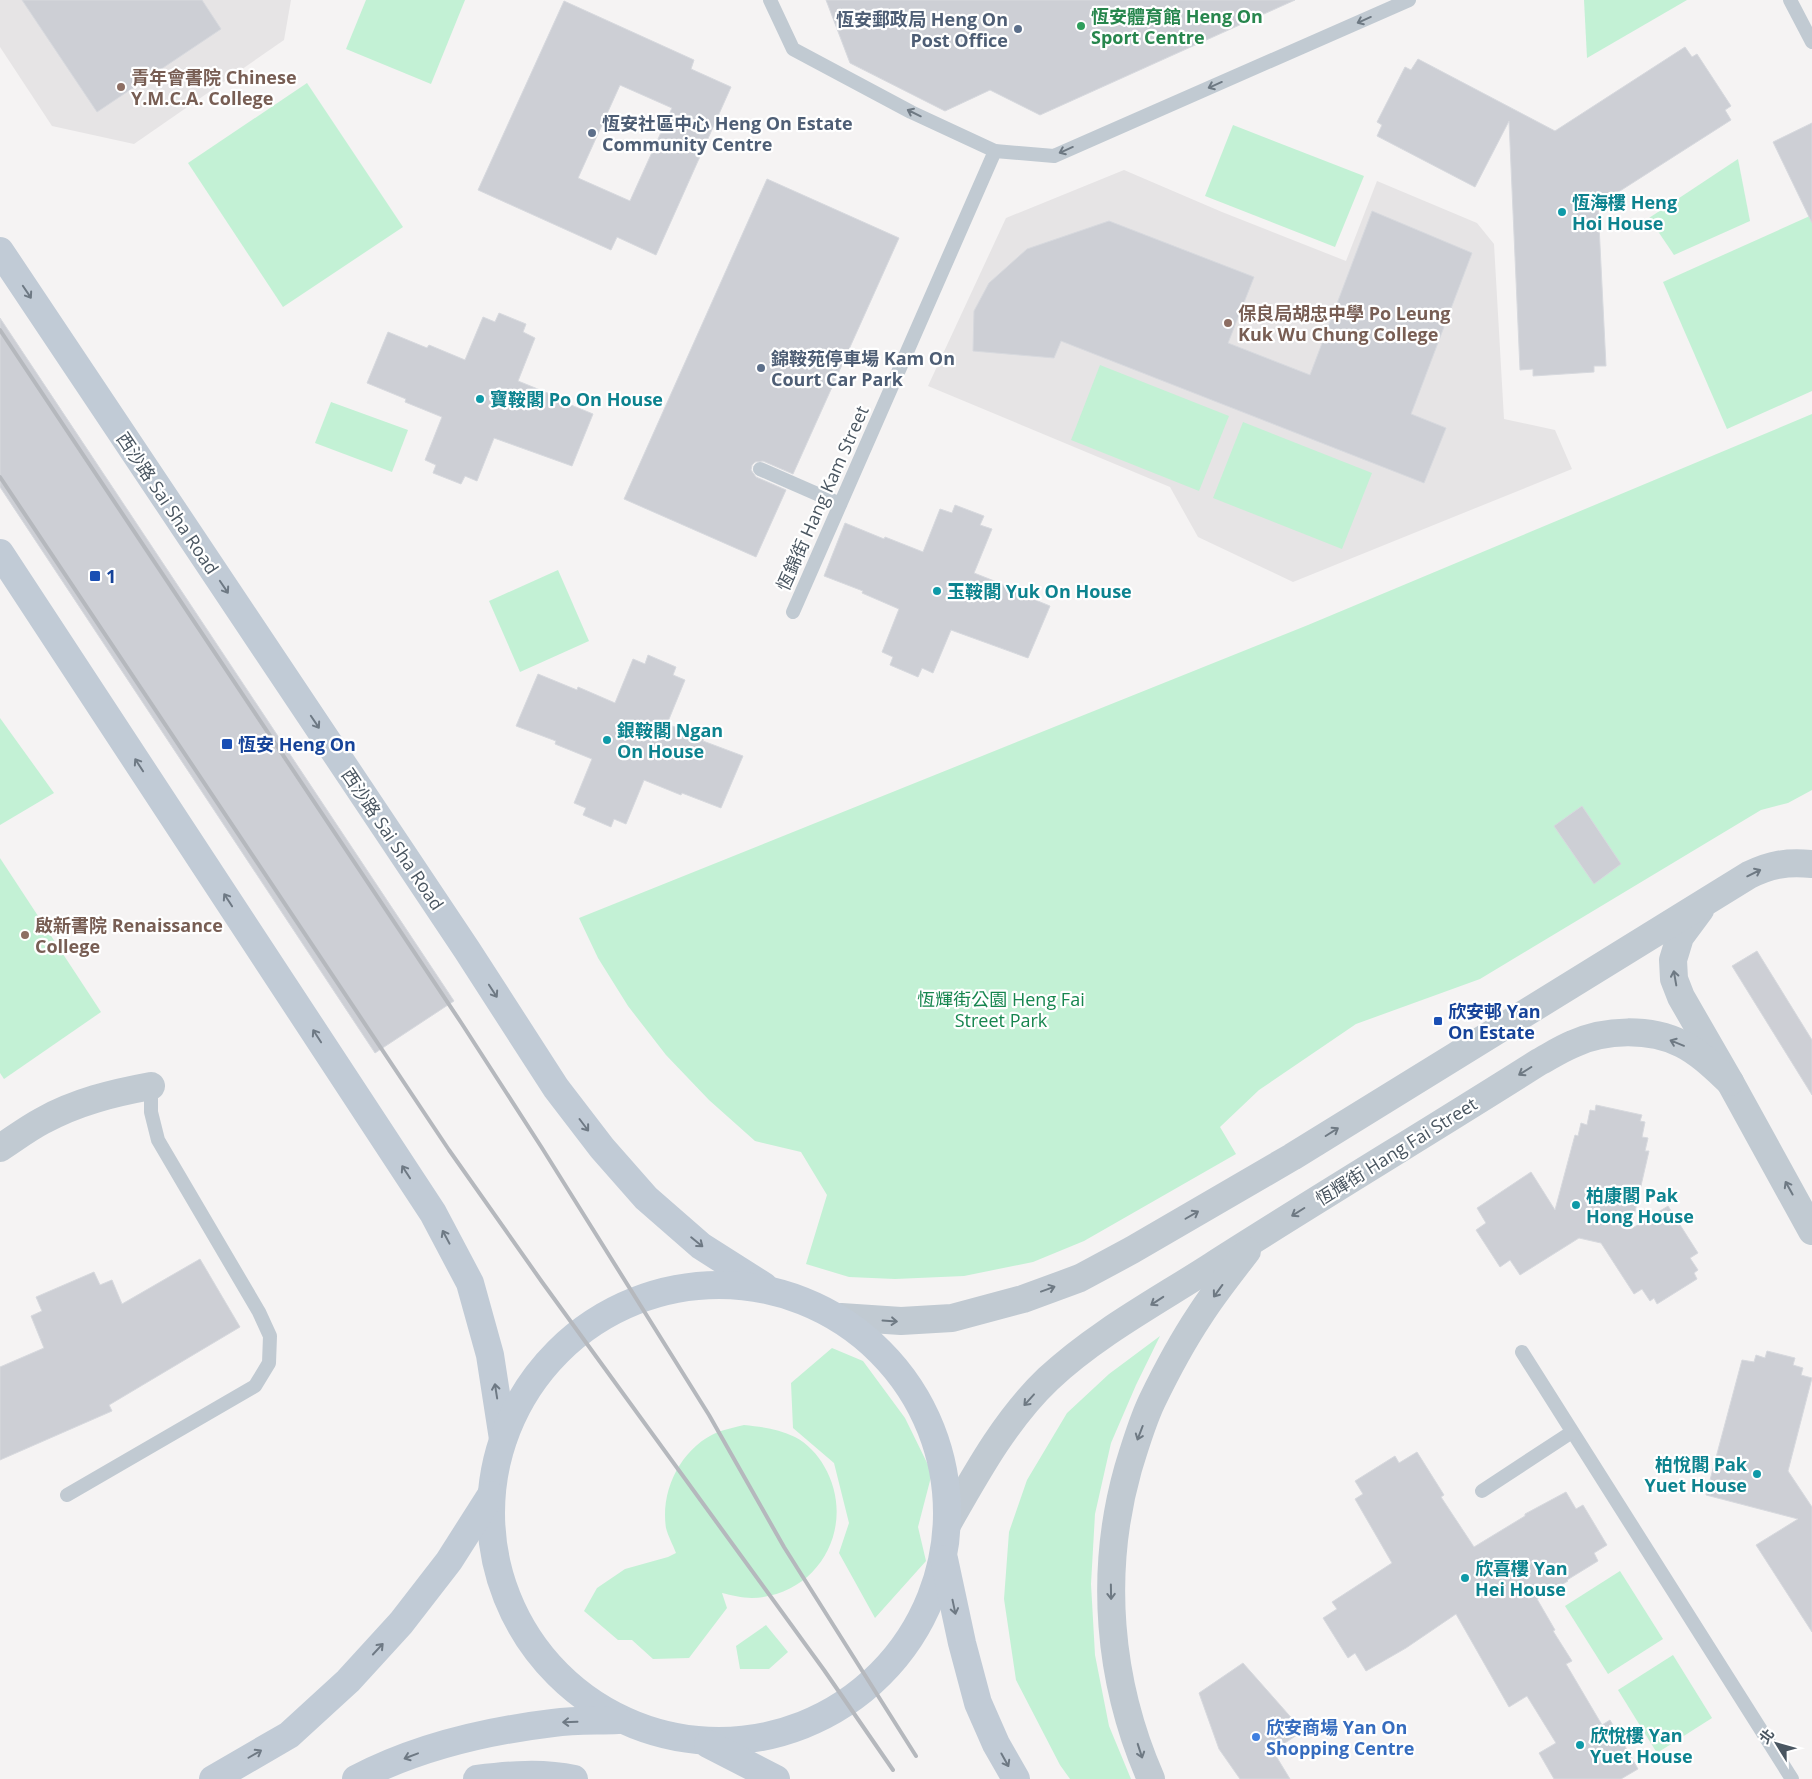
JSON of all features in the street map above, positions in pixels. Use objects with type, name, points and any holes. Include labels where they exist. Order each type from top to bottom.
[{"type":"main road","name":"西沙路 Sai Sha Road","points":[[0,251],[445,916],[562,1095],[602,1148],[646,1198],[701,1246],[764,1286]]},
{"type":"main road","points":[[0,553],[433,1213],[470,1283],[490,1356],[503,1439]]},
{"type":"main road","points":[[764,1286],[813,1304],[841,1318],[872,1340],[895,1366],[921,1404],[939,1446],[947,1483],[948,1523],[944,1559],[915,1632],[864,1691],[796,1730],[751,1741],[706,1742],[660,1735],[618,1720],[579,1696],[546,1664],[520,1627],[502,1585],[492,1540],[491,1495],[495,1467],[503,1439],[535,1378],[584,1329],[644,1298],[686,1287],[764,1286]]},
{"type":"main road","points":[[213,1779],[289,1734],[348,1681],[401,1623],[449,1561],[491,1495]]},
{"type":"main road","points":[[944,1559],[962,1643],[978,1703],[996,1744],[1016,1779]]},
{"type":"main road","points":[[356,1779],[431,1748],[492,1732],[555,1723],[618,1720]]},
{"type":"main road","points":[[706,1742],[776,1779]]},
{"type":"main road","points":[[477,1779],[505,1775],[540,1775],[574,1779]]},
{"type":"street","points":[[841,1318],[901,1321],[952,1318],[1023,1299],[1080,1278],[1292,1157],[1749,875],[1768,866],[1792,863],[1812,864]]},
{"type":"street","points":[[1712,898],[1694,917],[1680,937],[1673,960],[1674,979],[1681,997],[1812,1231]]},
{"type":"street","name":"恆輝街 Hang Fai Street","points":[[948,1523],[978,1469],[1010,1424],[1048,1379],[1091,1344],[1539,1062],[1575,1043],[1614,1032],[1650,1033],[1682,1044],[1710,1064],[1730,1082]]},
{"type":"street","points":[[0,1148],[42,1120],[77,1104],[113,1093],[151,1086]]},
{"type":"street","points":[[1151,1779],[1128,1716],[1118,1674],[1112,1632],[1110,1580],[1114,1532],[1123,1488],[1135,1446],[1152,1402],[1200,1315],[1257,1238]]},
{"type":"lane","points":[[770,0],[793,49],[911,112],[994,151],[1054,156],[1409,0]]},
{"type":"lane","points":[[1790,0],[1812,42]]},
{"type":"lane","name":"恆錦街 Hang Kam Street","points":[[793,612],[994,151]]},
{"type":"lane","points":[[760,469],[840,504]]},
{"type":"lane","points":[[67,1495],[255,1386],[269,1363],[270,1336],[259,1312],[158,1140],[151,1112],[151,1086]]},
{"type":"lane","points":[[1522,1352],[1792,1779]]},
{"type":"lane","points":[[1482,1491],[1572,1432]]},
{"type":"shaded area","name":"青年會書院 Chinese Y.M.C.A. College","points":[[0,0],[291,0],[284,40],[134,144],[52,126],[0,47]]},
{"type":"shaded area","name":"保良局胡忠中學 Po Leung Kuk Wu Chung College","points":[[1124,170],[1222,212],[1346,261],[1377,181],[1477,223],[1494,244],[1504,419],[1555,430],[1572,469],[1293,582],[1198,537],[1170,487],[928,386],[1006,218]]},
{"type":"green space","points":[[366,0],[465,0],[431,84],[346,49]]},
{"type":"green space","points":[[1584,0],[1687,0],[1587,58]]},
{"type":"green space","points":[[307,83],[403,227],[283,307],[188,163]]},
{"type":"green space","points":[[1233,125],[1364,176],[1335,247],[1205,196]]},
{"type":"green space","points":[[1738,159],[1750,221],[1674,255],[1649,218]]},
{"type":"green space","points":[[1812,215],[1812,391],[1727,429],[1663,282]]},
{"type":"green space","points":[[1100,365],[1229,416],[1199,491],[1071,440]]},
{"type":"green space","points":[[331,402],[408,430],[392,472],[315,443]]},
{"type":"green space","name":"恆輝街公園 Heng Fai Street Park","points":[[1812,414],[1812,790],[1788,803],[1761,810],[1480,979],[1356,1024],[1259,1090],[1220,1127],[1236,1154],[1084,1241],[1033,1262],[964,1276],[895,1279],[849,1277],[806,1264],[827,1195],[801,1152],[755,1141],[709,1100],[666,1055],[628,1006],[598,958],[579,918],[1308,625]]},
{"type":"green space","points":[[1243,422],[1372,473],[1342,549],[1213,498]]},
{"type":"green space","points":[[558,570],[589,641],[520,672],[489,601]]},
{"type":"green space","points":[[0,718],[54,793],[0,825]]},
{"type":"green space","name":"啟新書院 Renaissance College","points":[[0,858],[101,1012],[4,1079],[0,1073]]},
{"type":"green space","points":[[1160,1336],[1111,1443],[1095,1514],[1091,1584],[1095,1655],[1109,1726],[1131,1779],[1070,1779],[1060,1765],[1016,1680],[1004,1599],[1009,1532],[1027,1480],[1067,1413],[1109,1374]]},
{"type":"green space","points":[[832,1348],[863,1361],[905,1418],[932,1473],[918,1527],[926,1561],[875,1618],[839,1553],[849,1523],[834,1463],[793,1428],[791,1383]]},
{"type":"green space","points":[[744,1425],[783,1432],[795,1437],[808,1446],[822,1462],[833,1488],[837,1511],[834,1533],[826,1553],[814,1571],[797,1585],[776,1594],[752,1598],[722,1593],[727,1608],[689,1658],[653,1659],[632,1640],[618,1640],[584,1611],[597,1588],[625,1569],[676,1553],[666,1528],[665,1513],[670,1484],[676,1471],[684,1459],[705,1439],[718,1432]]},
{"type":"green space","points":[[1620,1571],[1663,1639],[1608,1674],[1565,1606]]},
{"type":"green space","points":[[766,1625],[788,1652],[769,1669],[740,1669],[736,1646]]},
{"type":"green space","points":[[1673,1655],[1712,1718],[1657,1753],[1618,1690]]},
{"type":"building","points":[[22,0],[202,0],[221,29],[97,112]]},
{"type":"building","points":[[826,0],[1295,0],[1040,115],[990,90],[945,111],[850,63]]},
{"type":"building","points":[[564,1],[694,60],[691,69],[731,87],[656,255],[617,237],[611,250],[478,190]],"holes":[[[620,85],[672,108],[630,201],[578,178]]]},
{"type":"building","name":"恆海樓 Heng Hoi House","points":[[1685,47],[1692,57],[1697,54],[1731,106],[1725,110],[1731,120],[1598,205],[1606,366],[1594,366],[1594,372],[1533,376],[1533,369],[1520,370],[1509,121],[1475,187],[1377,136],[1382,125],[1377,122],[1405,67],[1411,70],[1418,59],[1555,131]]},
{"type":"building","points":[[1812,123],[1812,223],[1773,142]]},
{"type":"building","name":"錦鞍苑停車場 Kam On Court Car Park","points":[[767,179],[899,238],[793,474],[763,461],[755,462],[752,465],[751,470],[756,477],[786,490],[756,557],[624,499]]},
{"type":"building","points":[[1372,211],[1472,253],[1411,414],[1446,428],[1424,483],[1061,341],[1054,358],[973,351],[974,311],[989,283],[1027,249],[1109,221],[1254,277],[1228,343],[1310,375]]},
{"type":"building","name":"寶鞍閣 Po On House","points":[[499,313],[526,324],[523,332],[535,338],[518,381],[593,414],[572,466],[494,438],[477,481],[465,476],[461,484],[433,473],[436,465],[425,460],[442,417],[405,402],[406,399],[367,383],[388,332],[427,348],[429,345],[465,360],[483,317],[495,322]]},
{"type":"building","name":"恆安 Heng On","points":[[0,318],[454,1001],[375,1053],[0,487]]},
{"type":"building","name":"玉鞍閣 Yuk On House","points":[[955,505],[984,516],[980,525],[992,529],[974,573],[1050,606],[1028,658],[951,630],[933,673],[922,668],[918,677],[890,665],[893,657],[882,652],[899,609],[862,593],[863,591],[824,576],[845,523],[923,552],[940,509],[952,513]]},
{"type":"building","name":"銀鞍閣 Ngan On House","points":[[648,655],[676,667],[673,675],[685,680],[667,724],[704,738],[703,741],[743,756],[721,808],[644,780],[626,824],[614,819],[611,827],[583,815],[586,808],[574,803],[592,759],[555,744],[556,741],[516,726],[538,674],[577,690],[578,687],[615,703],[633,659],[645,664]]},
{"type":"building","points":[[1582,806],[1621,864],[1594,884],[1554,826]]},
{"type":"building","points":[[1757,951],[1812,1040],[1812,1095],[1732,966]]},
{"type":"building","name":"柏康閣 Pak Hong House","points":[[1596,1105],[1642,1115],[1640,1121],[1645,1122],[1642,1137],[1648,1138],[1645,1151],[1649,1151],[1631,1229],[1668,1206],[1698,1253],[1690,1258],[1698,1270],[1694,1273],[1697,1279],[1657,1304],[1654,1298],[1650,1301],[1642,1289],[1634,1294],[1601,1243],[1579,1238],[1520,1275],[1510,1260],[1500,1267],[1476,1230],[1486,1223],[1477,1208],[1531,1172],[1555,1210],[1575,1135],[1578,1136],[1581,1123],[1587,1125],[1590,1110],[1595,1111]]},
{"type":"building","points":[[200,1259],[240,1327],[109,1405],[112,1411],[0,1460],[0,1367],[44,1348],[31,1316],[42,1311],[36,1297],[94,1272],[100,1285],[112,1280],[122,1304]]},
{"type":"building","name":"柏悅閣 Pak Yuet House","points":[[1767,1351],[1795,1358],[1793,1365],[1803,1368],[1801,1375],[1812,1378],[1788,1471],[1812,1507],[1812,1632],[1756,1545],[1798,1519],[1706,1495],[1742,1360],[1754,1362],[1756,1355],[1765,1358]]},
{"type":"building","name":"欣喜樓 Yan Hei House","points":[[1417,1452],[1444,1495],[1441,1497],[1474,1547],[1525,1516],[1525,1514],[1566,1492],[1576,1509],[1583,1505],[1607,1545],[1594,1553],[1598,1561],[1537,1599],[1555,1630],[1553,1631],[1572,1661],[1566,1664],[1602,1725],[1610,1720],[1638,1769],[1621,1779],[1554,1779],[1539,1753],[1556,1743],[1527,1696],[1509,1707],[1456,1614],[1406,1648],[1366,1671],[1355,1653],[1348,1658],[1323,1618],[1337,1609],[1332,1602],[1392,1563],[1355,1499],[1363,1494],[1355,1481],[1395,1456],[1399,1463]]},
{"type":"building","points":[[1243,1663],[1303,1731],[1273,1751],[1290,1779],[1240,1779],[1219,1749],[1199,1693]]},
{"type":"railway","points":[[0,330],[462,1024],[542,1148],[709,1415],[784,1547],[916,1756]]},
{"type":"railway","points":[[0,477],[449,1150],[542,1282],[824,1670],[893,1770]]},
{"type":"place","name":"恆安體育館 Heng On Sport Centre","points":[[1081,26]]},
{"type":"place","name":"恆安郵政局 Heng On Post Office","points":[[1018,29]]},
{"type":"place","name":"青年會書院 Chinese Y.M.C.A. College","points":[[121,87]]},
{"type":"place","name":"恆安社區中心 Heng On Estate Community Centre","points":[[592,133]]},
{"type":"place","name":"恆海樓 Heng Hoi House","points":[[1562,212]]},
{"type":"place","name":"保良局胡忠中學 Po Leung Kuk Wu Chung College","points":[[1228,323]]},
{"type":"place","name":"錦鞍苑停車場 Kam On Court Car Park","points":[[761,368]]},
{"type":"place","name":"寶鞍閣 Po On House","points":[[480,399]]},
{"type":"place","name":"1","points":[[95,576]]},
{"type":"place","name":"玉鞍閣 Yuk On House","points":[[937,591]]},
{"type":"place","name":"銀鞍閣 Ngan On House","points":[[607,740]]},
{"type":"place","name":"恆安 Heng On","points":[[227,744]]},
{"type":"place","name":"啟新書院 Renaissance College","points":[[25,935]]},
{"type":"place","name":"欣安邨 Yan On Estate","points":[[1438,1021]]},
{"type":"place","name":"柏康閣 Pak Hong House","points":[[1576,1205]]},
{"type":"place","name":"柏悅閣 Pak Yuet House","points":[[1757,1474]]},
{"type":"place","name":"欣喜樓 Yan Hei House","points":[[1465,1578]]},
{"type":"place","name":"欣安商場 Yan On Shopping Centre","points":[[1256,1737]]},
{"type":"place","name":"欣悅樓 Yan Yuet House","points":[[1580,1745]]}]
